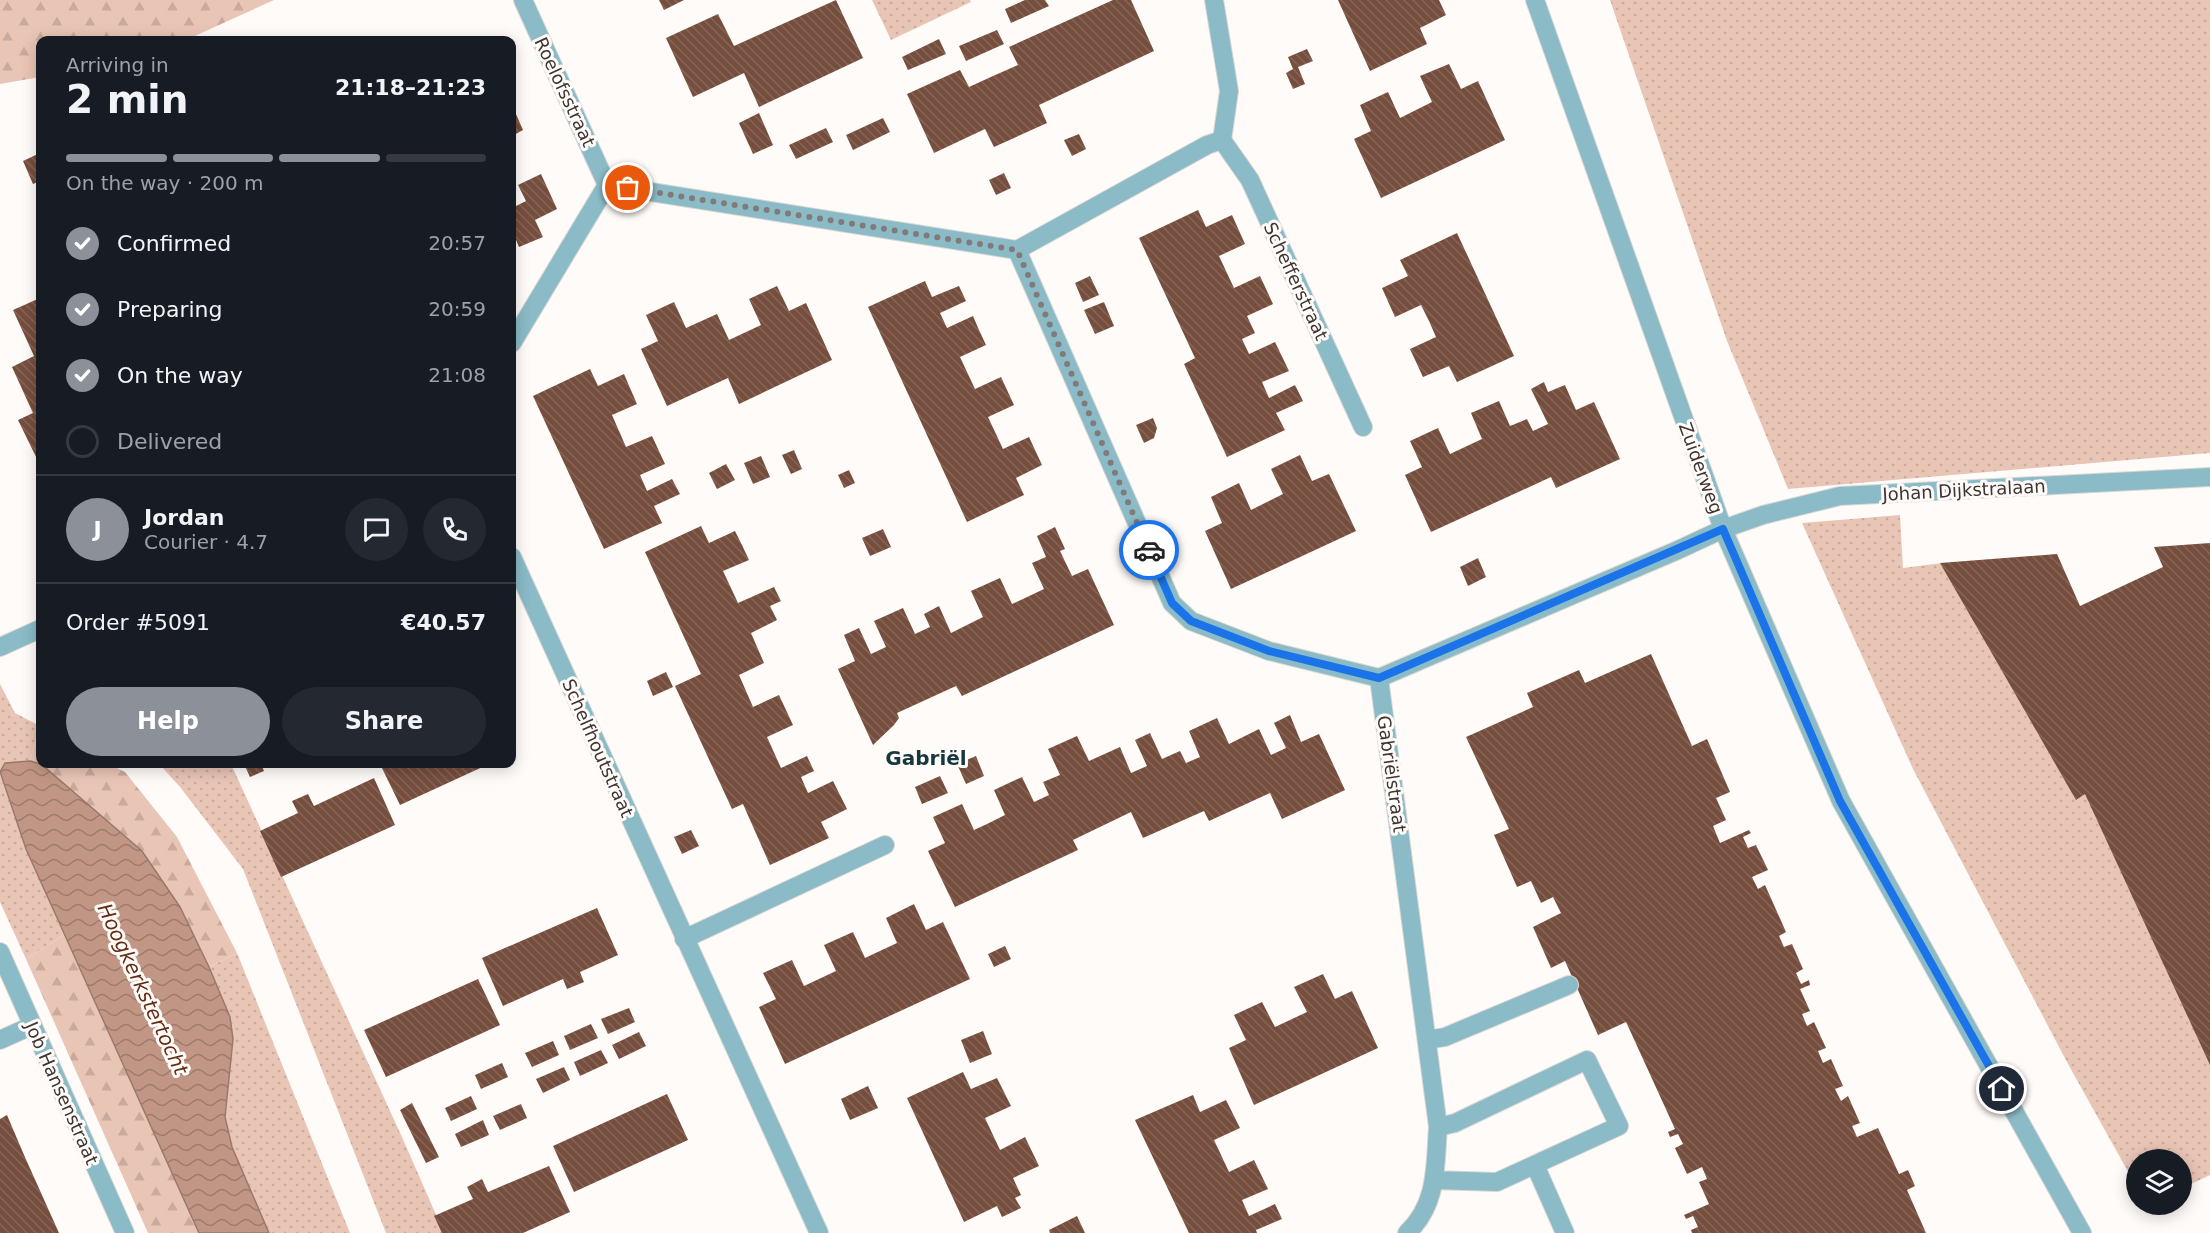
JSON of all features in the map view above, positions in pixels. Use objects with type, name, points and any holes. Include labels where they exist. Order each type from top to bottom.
[{"type":"street","name":"Roelofsstraat","points":[[523,0],[607,185]]},
{"type":"street","points":[[516,336],[607,185],[1017,250],[1208,145],[1222,140],[1229,91],[1214,0]]},
{"type":"street","name":"Zuiderweg","points":[[1535,0],[1723,529],[1840,801],[2082,1233]]},
{"type":"street","name":"Schefferstraat","points":[[1222,140],[1250,180],[1363,427]]},
{"type":"street","points":[[1017,250],[1172,603],[1191,621],[1269,651],[1379,678],[1723,529]]},
{"type":"street","name":"Johan Dijkstralaan","points":[[1723,529],[1763,515],[1840,496],[2210,477]]},
{"type":"street","name":"Schelfhoutstraat","points":[[516,566],[819,1233]]},
{"type":"street","points":[[0,647],[36,631]]},
{"type":"street","name":"Gabriëlstraat","points":[[1379,678],[1438,1127],[1431,1198],[1418,1223],[1407,1233]]},
{"type":"street","points":[[684,939],[885,845]]},
{"type":"street","name":"Job Hansenstraat","points":[[0,952],[124,1233]]},
{"type":"street","points":[[1427,1040],[1445,1037],[1569,984]]},
{"type":"street","points":[[0,1040],[31,1026]]},
{"type":"street","points":[[1434,1180],[1497,1182],[1619,1126],[1587,1060],[1455,1123],[1438,1127]]},
{"type":"street","points":[[1535,1165],[1565,1233]]},
{"type":"green space","points":[[0,0],[274,0],[195,36],[36,36],[36,78],[0,84]]},
{"type":"green space","points":[[872,0],[970,0],[971,2],[891,40]]},
{"type":"green space","points":[[1610,0],[2210,0],[2210,453],[1788,489],[1727,341]]},
{"type":"green space","points":[[1900,515],[1903,568],[1942,563],[2078,776],[2210,1061],[2210,1175],[2192,1184],[2192,1149],[2126,1149],[2126,1168],[2068,1064],[1913,769],[1802,523]]},
{"type":"green space","points":[[0,684],[15,713],[36,724],[36,740],[30,761],[5,763],[0,772]]},
{"type":"green space","points":[[36,740],[36,763],[30,761]]},
{"type":"green space","points":[[46,768],[117,768],[125,772],[177,837],[237,953],[209,967],[180,907],[142,851]]},
{"type":"green space","points":[[163,768],[233,768],[444,1233],[386,1233],[243,869]]},
{"type":"green space","points":[[0,775],[26,849],[64,935],[26,959],[0,902]]},
{"type":"green space","points":[[64,935],[199,1233],[148,1233],[26,959]]},
{"type":"green space","points":[[237,953],[350,1233],[269,1233],[232,1147],[225,1117],[233,1039],[230,1017],[209,967]]},
{"type":"water","name":"Hoogkerkstertocht","points":[[30,761],[36,763],[36,768],[46,768],[142,851],[180,907],[230,1017],[233,1039],[225,1117],[232,1147],[269,1233],[199,1233],[26,849],[0,772],[5,763]]},
{"type":"building","points":[[659,0],[684,0],[664,10]]},
{"type":"building","points":[[836,0],[863,58],[759,107],[744,73],[693,97],[666,38],[718,14],[734,46]]},
{"type":"building","points":[[1025,0],[1045,0],[1049,6],[1011,23],[1005,9]]},
{"type":"building","points":[[1113,0],[1131,0],[1154,51],[1039,105],[1047,123],[994,147],[985,129],[934,153],[907,94],[960,70],[969,87],[1018,65],[1009,47]]},
{"type":"building","points":[[1338,0],[1439,0],[1446,15],[1420,28],[1427,44],[1370,71]]},
{"type":"building","points":[[997,30],[1004,44],[966,61],[959,46]]},
{"type":"building","points":[[939,39],[946,54],[908,70],[902,57]]},
{"type":"building","points":[[1307,49],[1313,61],[1298,67],[1305,84],[1293,89],[1286,73],[1293,69],[1288,57]]},
{"type":"building","points":[[1449,64],[1461,89],[1478,81],[1505,140],[1381,198],[1354,139],[1371,131],[1360,105],[1388,92],[1400,118],[1432,102],[1420,76]]},
{"type":"building","points":[[759,113],[773,145],[753,154],[739,123]]},
{"type":"building","points":[[516,114],[523,130],[516,134]]},
{"type":"building","points":[[883,118],[890,132],[853,150],[846,135]]},
{"type":"building","points":[[826,128],[833,142],[796,159],[789,145]]},
{"type":"building","points":[[1079,134],[1086,149],[1072,156],[1064,140]]},
{"type":"building","points":[[36,155],[36,183],[33,184],[23,161]]},
{"type":"building","points":[[1004,173],[1011,188],[996,195],[989,180]]},
{"type":"building","points":[[541,174],[557,209],[535,220],[543,237],[519,247],[516,240],[516,206],[526,201],[518,185]]},
{"type":"building","points":[[1198,210],[1206,227],[1232,215],[1245,244],[1219,256],[1234,288],[1260,276],[1273,304],[1247,316],[1255,333],[1242,339],[1249,354],[1275,342],[1289,371],[1262,382],[1269,398],[1295,385],[1303,401],[1276,413],[1285,430],[1227,457],[1184,364],[1195,358],[1139,238]]},
{"type":"building","points":[[1457,233],[1514,356],[1457,382],[1449,366],[1423,377],[1410,349],[1436,337],[1429,321],[1421,305],[1395,317],[1382,288],[1408,276],[1400,260]]},
{"type":"building","points":[[1090,276],[1099,295],[1083,302],[1075,283]]},
{"type":"building","points":[[925,281],[932,297],[959,286],[966,301],[940,313],[947,328],[973,316],[986,345],[960,357],[975,389],[1001,377],[1014,405],[988,417],[1003,449],[1029,437],[1042,465],[1016,478],[1024,495],[967,522],[868,307]]},
{"type":"building","points":[[777,286],[789,311],[806,303],[832,360],[739,404],[728,378],[667,406],[641,349],[658,341],[646,315],[674,302],[686,328],[717,314],[729,340],[761,325],[749,299]]},
{"type":"building","points":[[36,300],[36,457],[18,420],[33,413],[12,367],[34,356],[13,310]]},
{"type":"building","points":[[1104,302],[1114,326],[1095,334],[1084,310]]},
{"type":"building","points":[[590,369],[598,386],[624,374],[637,404],[612,415],[626,447],[652,436],[665,464],[640,475],[647,491],[672,479],[680,494],[654,506],[662,523],[604,549],[533,396]]},
{"type":"building","points":[[1544,382],[1548,392],[1565,385],[1576,410],[1594,402],[1620,459],[1556,488],[1551,477],[1431,532],[1405,475],[1422,467],[1410,441],[1438,428],[1450,454],[1482,439],[1471,413],[1499,401],[1510,426],[1527,419],[1533,431],[1548,424],[1531,389]]},
{"type":"building","points":[[1153,418],[1157,428],[1154,438],[1144,443],[1136,425]]},
{"type":"building","points":[[794,450],[802,469],[791,474],[782,455]]},
{"type":"building","points":[[1300,455],[1312,481],[1329,474],[1356,531],[1231,589],[1205,531],[1222,523],[1211,497],[1239,483],[1251,510],[1283,494],[1271,469]]},
{"type":"building","points":[[761,456],[770,477],[753,484],[744,463]]},
{"type":"building","points":[[726,464],[735,480],[717,489],[709,473]]},
{"type":"building","points":[[849,470],[855,483],[844,488],[838,475]]},
{"type":"building","points":[[701,526],[709,543],[735,531],[742,545],[749,560],[723,571],[738,603],[774,587],[781,601],[770,606],[777,620],[751,633],[764,663],[739,675],[753,707],[779,695],[793,725],[767,737],[781,768],[807,756],[814,771],[801,777],[808,793],[833,781],[847,809],[821,822],[829,838],[770,865],[743,804],[732,809],[675,686],[701,674],[645,552]]},
{"type":"building","points":[[1055,527],[1065,549],[1060,551],[1072,576],[1088,569],[1114,625],[962,696],[956,686],[897,713],[899,718],[894,725],[873,745],[838,669],[855,661],[844,635],[859,628],[871,654],[886,647],[874,621],[903,608],[915,634],[930,627],[924,614],[939,606],[951,633],[983,617],[971,591],[1000,578],[1012,604],[1044,589],[1032,563],[1046,557],[1037,536]]},
{"type":"building","points":[[883,529],[891,547],[870,556],[862,538]]},
{"type":"building","points":[[2210,543],[2210,1065],[2085,794],[2076,800],[1940,563],[2057,554],[2080,606],[2163,567],[2154,547]]},
{"type":"building","points":[[1478,558],[1486,577],[1468,586],[1460,567]]},
{"type":"building","points":[[1651,654],[1692,746],[1707,739],[1730,792],[1716,798],[1726,820],[1713,826],[1720,843],[1749,830],[1751,833],[1743,837],[1748,848],[1756,845],[1768,870],[1752,877],[1758,889],[1765,885],[1786,932],[1779,936],[1784,947],[1792,944],[1803,969],[1796,973],[1801,984],[1809,980],[1810,985],[1800,989],[1810,1011],[1802,1014],[1807,1026],[1814,1022],[1826,1048],[1818,1051],[1823,1063],[1831,1059],[1843,1086],[1835,1089],[1841,1101],[1848,1096],[1860,1123],[1852,1126],[1857,1137],[1878,1128],[1899,1174],[1908,1170],[1915,1186],[1907,1190],[1926,1233],[1692,1233],[1691,1230],[1698,1227],[1693,1216],[1686,1219],[1684,1215],[1709,1204],[1699,1182],[1707,1179],[1702,1167],[1687,1174],[1675,1148],[1683,1144],[1678,1134],[1670,1137],[1668,1132],[1675,1129],[1626,1022],[1598,1035],[1565,961],[1551,968],[1533,927],[1561,913],[1553,897],[1541,903],[1531,881],[1517,887],[1494,835],[1509,829],[1466,737],[1533,707],[1527,693],[1579,670],[1585,683]]},
{"type":"building","points":[[666,672],[673,687],[653,696],[647,681]]},
{"type":"building","points":[[1290,715],[1301,742],[1319,734],[1345,790],[1282,819],[1270,793],[1209,821],[1204,811],[1143,838],[1131,812],[1073,840],[1078,850],[955,907],[928,851],[945,843],[933,817],[962,804],[974,830],[1005,815],[994,790],[1022,777],[1034,802],[1049,795],[1043,782],[1060,775],[1048,749],[1077,736],[1089,761],[1120,747],[1131,773],[1147,766],[1135,740],[1150,733],[1162,759],[1180,751],[1186,763],[1200,757],[1189,731],[1217,718],[1229,744],[1259,729],[1271,755],[1286,748],[1274,723]]},
{"type":"building","points":[[976,756],[984,776],[966,784],[957,764]]},
{"type":"building","points":[[246,768],[263,768],[264,771],[250,777]]},
{"type":"building","points":[[382,768],[480,768],[400,805]]},
{"type":"building","points":[[940,776],[948,793],[922,804],[915,787]]},
{"type":"building","points":[[374,778],[395,825],[281,877],[260,831],[298,813],[292,801],[308,794],[314,806]]},
{"type":"building","points":[[691,830],[699,846],[682,854],[674,837]]},
{"type":"building","points":[[914,904],[926,930],[943,922],[970,979],[785,1064],[759,1007],[776,999],[763,973],[792,960],[804,986],[836,971],[824,945],[853,932],[865,958],[897,943],[886,918]]},
{"type":"building","points":[[597,908],[618,955],[580,972],[584,982],[567,989],[563,979],[503,1006],[482,958]]},
{"type":"building","points":[[1005,946],[1011,959],[994,967],[988,954]]},
{"type":"building","points":[[1323,974],[1335,999],[1352,991],[1378,1048],[1254,1105],[1229,1048],[1246,1040],[1234,1015],[1262,1002],[1275,1027],[1307,1012],[1294,987]]},
{"type":"building","points":[[478,979],[500,1025],[386,1077],[364,1030]]},
{"type":"building","points":[[629,1008],[635,1022],[608,1034],[601,1019]]},
{"type":"building","points":[[591,1024],[598,1038],[570,1050],[564,1036]]},
{"type":"building","points":[[983,1031],[992,1054],[970,1063],[961,1040]]},
{"type":"building","points":[[639,1032],[646,1046],[619,1059],[612,1045]]},
{"type":"building","points":[[553,1041],[559,1055],[532,1067],[525,1053]]},
{"type":"building","points":[[601,1050],[608,1063],[580,1076],[574,1062]]},
{"type":"building","points":[[502,1063],[508,1077],[481,1089],[475,1075]]},
{"type":"building","points":[[564,1067],[570,1080],[543,1093],[536,1079]]},
{"type":"building","points":[[963,1072],[971,1089],[997,1078],[1011,1106],[985,1118],[1000,1150],[1025,1137],[1039,1166],[1013,1178],[1021,1195],[1015,1198],[1021,1208],[1002,1217],[997,1206],[964,1222],[907,1098]]},
{"type":"building","points":[[868,1086],[878,1108],[850,1120],[841,1099]]},
{"type":"building","points":[[667,1094],[688,1140],[574,1192],[553,1146]]},
{"type":"building","points":[[1193,1095],[1200,1112],[1226,1100],[1240,1128],[1214,1140],[1229,1172],[1254,1160],[1268,1189],[1242,1200],[1249,1216],[1275,1204],[1282,1219],[1256,1230],[1257,1233],[1189,1233],[1135,1120]]},
{"type":"building","points":[[471,1096],[477,1109],[451,1121],[445,1108]]},
{"type":"building","points":[[412,1103],[439,1157],[426,1163],[400,1110]]},
{"type":"building","points":[[521,1104],[527,1118],[500,1130],[493,1116]]},
{"type":"building","points":[[7,1115],[59,1233],[0,1233],[0,1119]]},
{"type":"building","points":[[483,1120],[489,1135],[461,1147],[455,1134]]},
{"type":"building","points":[[549,1166],[570,1212],[523,1233],[442,1233],[434,1216],[473,1199],[467,1187],[482,1179],[488,1192]]},
{"type":"building","points":[[1077,1216],[1085,1233],[1050,1233],[1049,1230]]},
{"type":"way so far","points":[[628,188],[1017,250],[1149,550]]},
{"type":"district","name":"Gabriël","points":[[926,758]]},
{"type":"route","points":[[1149,550],[1172,603],[1191,621],[1269,651],[1379,678],[1723,529],[1840,801],[2002,1089]]}]
